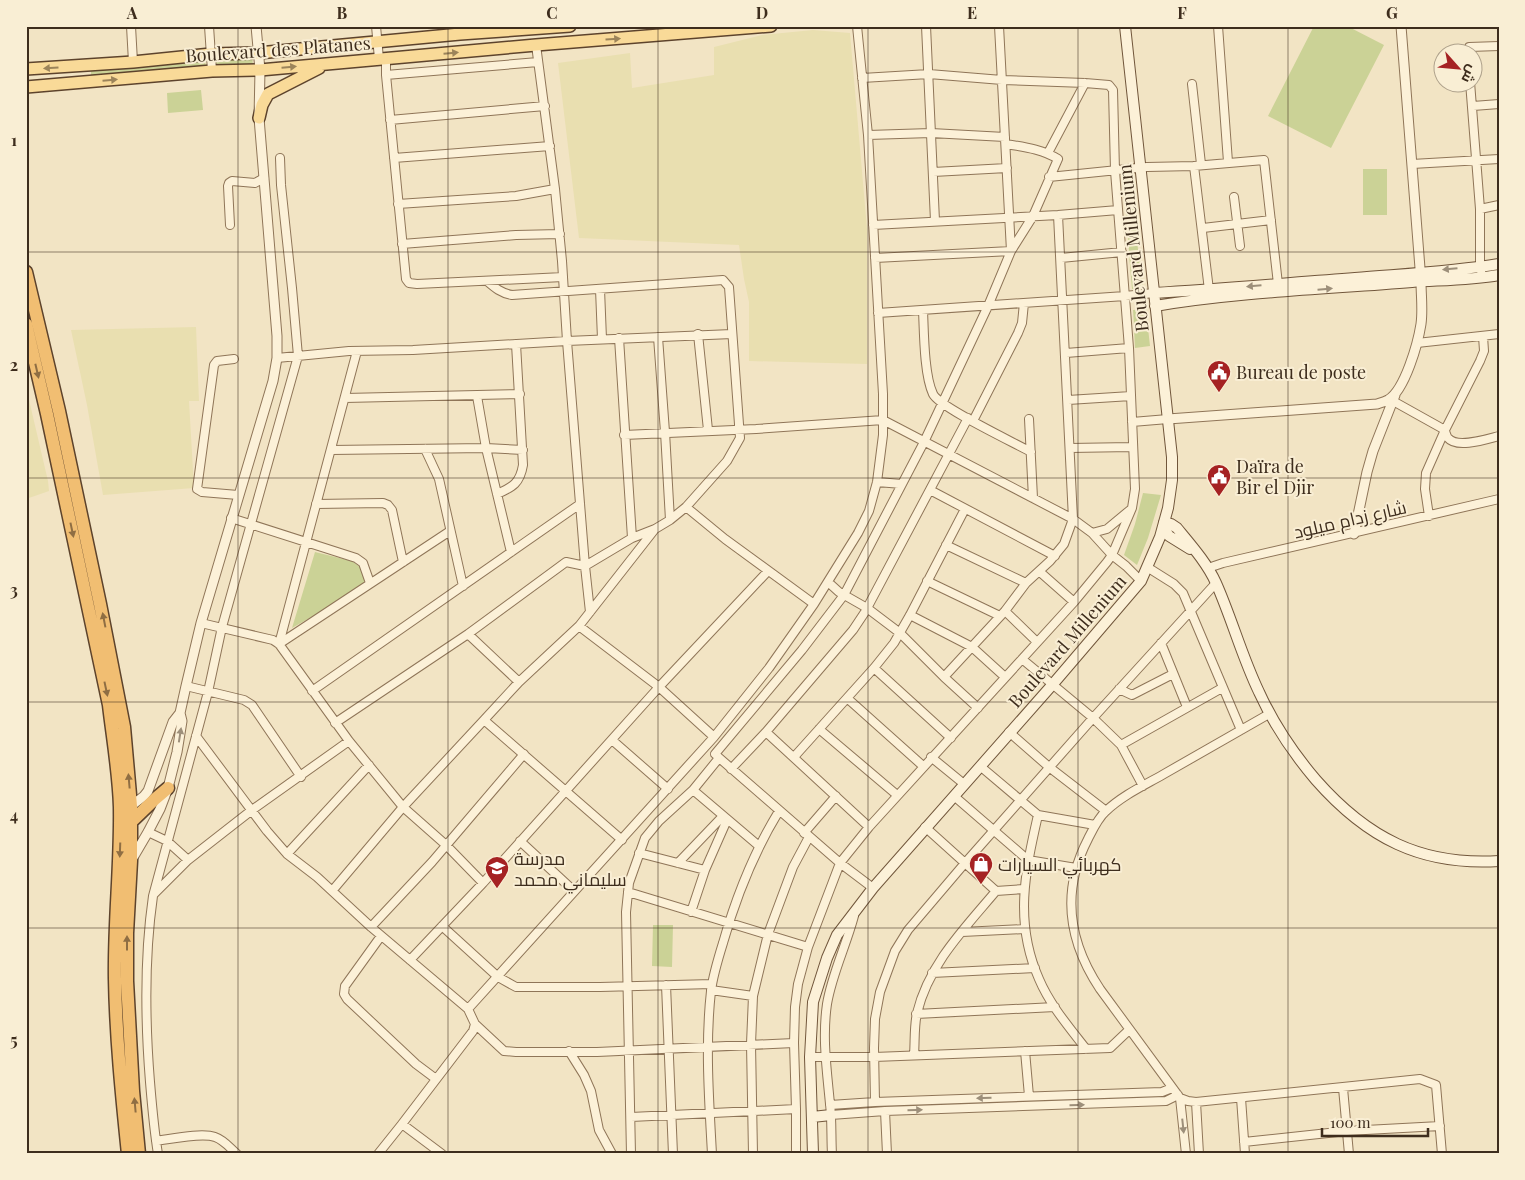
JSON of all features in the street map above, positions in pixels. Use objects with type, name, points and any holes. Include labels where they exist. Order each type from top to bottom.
[{"type":"highway","points":[[26,272],[60,411],[124,727],[132,822],[127,933],[127,982],[136,1153]]},
{"type":"highway","points":[[26,324],[109,705],[115,748],[120,806],[115,949],[116,1015],[136,1153]]},
{"type":"highway","points":[[132,822],[168,788]]},
{"type":"main road","name":"Boulevard des Platanes","points":[[26,69],[133,62],[211,54],[258,53],[570,26]]},
{"type":"main road","name":"Boulevard des Platanes","points":[[26,87],[212,71],[260,70],[564,42],[771,26]]},
{"type":"main road","name":"Boulevard Millenium","points":[[813,1154],[810,1058],[813,1002],[827,958],[838,935],[873,888],[1141,581],[1164,525],[1172,480],[1172,457],[1125,26]]},
{"type":"main road","points":[[259,118],[262,105],[268,94],[325,64]]},
{"type":"main road","points":[[87,65],[89,82]]},
{"type":"main road","points":[[1155,306],[1194,300],[1421,277],[1499,264]]},
{"type":"main road","points":[[1154,293],[1278,284],[1421,277],[1484,278],[1499,275]]},
{"type":"main road","points":[[1168,508],[1176,521],[1182,540]]},
{"type":"main road","points":[[1164,525],[1174,526],[1182,540],[1208,568],[1216,583],[1249,669],[1269,714],[1292,751],[1332,799],[1366,827],[1405,848],[1447,859],[1468,862],[1499,861]]},
{"type":"main road","points":[[1152,556],[1156,551],[1167,545],[1182,540]]},
{"type":"main road","points":[[812,1116],[831,1110]]},
{"type":"street","points":[[131,26],[133,62]]},
{"type":"street","points":[[208,26],[212,71]]},
{"type":"street","points":[[131,861],[160,809],[168,788],[182,722],[180,713],[201,623],[272,382],[277,358],[277,336],[259,118],[260,70],[256,26]]},
{"type":"street","points":[[376,26],[386,75],[406,279],[409,283],[417,284],[563,277]]},
{"type":"street","points":[[468,1009],[714,737],[768,668],[814,604],[858,533],[869,511],[877,482],[883,420],[868,134],[857,26]]},
{"type":"street","points":[[926,26],[935,221]]},
{"type":"street","points":[[999,26],[1012,251]]},
{"type":"street","points":[[1218,26],[1228,162]]},
{"type":"street","points":[[1354,534],[1366,472],[1395,396],[1408,369],[1417,344],[1421,322],[1421,277],[1400,26]]},
{"type":"street","points":[[562,27],[564,42]]},
{"type":"street","points":[[536,45],[560,234],[590,612]]},
{"type":"street","points":[[1482,47],[1499,46]]},
{"type":"street","points":[[386,75],[538,62]]},
{"type":"street","points":[[796,1154],[794,1043],[798,984],[808,947],[840,864],[897,795],[1074,602],[1112,555],[1132,508],[1135,477],[1132,447],[1129,348],[1115,171],[1113,90],[1109,86],[1085,82],[1002,80],[929,74],[862,78]]},
{"type":"street","points":[[1048,153],[1085,82]]},
{"type":"street","points":[[1192,84],[1209,290]]},
{"type":"street","points":[[1471,92],[1480,209],[1480,267],[1484,278]]},
{"type":"street","points":[[1473,106],[1499,104]]},
{"type":"street","points":[[390,120],[545,106]]},
{"type":"street","points":[[631,1154],[626,912],[629,882],[645,838],[659,821],[693,790],[717,756],[844,595],[924,442],[1012,251],[1032,216],[1058,160],[1048,153],[1006,140],[931,132],[868,134]]},
{"type":"street","points":[[394,158],[550,146]]},
{"type":"street","points":[[158,1154],[148,1061],[145,980],[149,920],[153,896],[208,692],[222,628],[298,356],[280,158]]},
{"type":"street","points":[[1412,164],[1499,159]]},
{"type":"street","points":[[1049,177],[1140,168],[1264,160],[1278,284]]},
{"type":"street","points":[[933,172],[1007,168]]},
{"type":"street","points":[[230,225],[229,183],[232,181],[256,183],[264,178]]},
{"type":"street","points":[[398,204],[516,196],[555,189]]},
{"type":"street","points":[[1234,197],[1240,246]]},
{"type":"street","points":[[1480,209],[1499,205]]},
{"type":"street","points":[[873,225],[1118,210]]},
{"type":"street","points":[[944,677],[1003,613],[1026,583],[1055,556],[1064,544],[1073,519],[1058,215]]},
{"type":"street","points":[[1203,228],[1271,220]]},
{"type":"street","points":[[402,244],[516,235],[560,234]]},
{"type":"street","points":[[875,258],[1012,251]]},
{"type":"street","points":[[1061,258],[1122,252]]},
{"type":"street","points":[[335,723],[468,634],[566,562],[585,566],[632,538],[655,529],[670,520],[686,507],[726,461],[740,438],[729,287],[723,280],[512,295],[505,294],[487,280]]},
{"type":"street","points":[[600,290],[602,339]]},
{"type":"street","points":[[878,313],[1154,293]]},
{"type":"street","points":[[731,769],[766,732],[852,630],[867,608],[949,454],[1018,333],[1022,324],[1024,303]]},
{"type":"street","points":[[923,310],[927,375],[934,396],[942,404],[1031,452]]},
{"type":"street","points":[[277,358],[357,351],[413,350],[698,334],[732,334]]},
{"type":"street","points":[[698,334],[708,430]]},
{"type":"street","points":[[1417,344],[1499,334]]},
{"type":"street","points":[[658,336],[670,520]]},
{"type":"street","points":[[1429,516],[1426,473],[1445,430],[1480,361],[1484,351],[1483,336]]},
{"type":"street","points":[[619,338],[632,538]]},
{"type":"street","points":[[497,494],[517,483],[523,465],[516,344]]},
{"type":"street","points":[[1066,353],[1129,348]]},
{"type":"street","points":[[279,644],[357,351]]},
{"type":"street","points":[[234,359],[217,361],[214,365],[197,489],[202,492],[238,495]]},
{"type":"street","points":[[345,398],[520,394]]},
{"type":"street","points":[[477,396],[486,448],[511,552]]},
{"type":"street","points":[[1068,400],[1131,396]]},
{"type":"street","points":[[1132,422],[1377,404],[1395,396]]},
{"type":"street","points":[[1395,396],[1445,430],[1449,439],[1465,443],[1499,436]]},
{"type":"street","points":[[1029,419],[1033,498]]},
{"type":"street","points":[[624,435],[739,430],[883,420],[1073,519],[1092,533],[1112,555],[1141,581]]},
{"type":"street","points":[[1070,448],[1132,447]]},
{"type":"street","points":[[331,450],[486,448],[523,450]]},
{"type":"street","points":[[425,449],[439,479],[463,586]]},
{"type":"street","points":[[877,482],[902,484]]},
{"type":"street","points":[[930,490],[1055,556]]},
{"type":"street","name":"شارع زدام ميلود","points":[[1208,568],[1499,500]]},
{"type":"street","points":[[316,504],[383,503],[388,505],[392,510],[403,562]]},
{"type":"street","points":[[312,691],[580,504]]},
{"type":"street","points":[[686,507],[814,604]]},
{"type":"street","points":[[1092,533],[1111,526],[1132,508]]},
{"type":"street","points":[[794,758],[894,644],[964,509]]},
{"type":"street","points":[[231,518],[356,558],[363,563],[370,583]]},
{"type":"street","points":[[332,891],[403,807],[519,682],[579,626],[655,529]]},
{"type":"street","points":[[279,644],[450,531]]},
{"type":"street","points":[[946,545],[1026,583]]},
{"type":"street","points":[[1147,566],[1174,584],[1183,593],[1241,730]]},
{"type":"street","points":[[410,960],[483,883],[659,687],[768,571]]},
{"type":"street","points":[[1040,572],[1074,602]]},
{"type":"street","points":[[927,581],[1003,613],[1037,642]]},
{"type":"street","points":[[828,582],[900,633],[978,708]]},
{"type":"street","points":[[875,1102],[874,1057],[876,1019],[880,992],[895,951],[908,930],[1049,767],[1216,583]]},
{"type":"street","points":[[910,615],[972,647],[1005,677]]},
{"type":"street","points":[[201,623],[273,640],[279,644],[335,723],[403,807],[446,845],[483,883]]},
{"type":"street","points":[[579,626],[638,669],[714,737]]},
{"type":"street","points":[[468,634],[519,682]]},
{"type":"street","points":[[1161,643],[1187,707]]},
{"type":"street","points":[[1022,659],[1093,718],[1121,745],[1143,786]]},
{"type":"street","points":[[874,668],[951,738]]},
{"type":"street","points":[[1119,689],[1132,695],[1173,674]]},
{"type":"street","points":[[186,686],[244,700],[252,705],[301,777]]},
{"type":"street","points":[[1121,745],[1222,688]]},
{"type":"street","points":[[847,698],[923,766]]},
{"type":"street","points":[[131,806],[148,791],[173,722],[180,713]]},
{"type":"street","points":[[1269,714],[1143,786],[1106,811],[1095,825],[1084,846],[1076,868],[1072,888],[1072,921],[1080,954],[1088,971],[1179,1097],[1196,1102],[1420,1079],[1436,1085],[1442,1154]]},
{"type":"street","points":[[484,720],[622,840]]},
{"type":"street","points":[[819,729],[897,795]]},
{"type":"street","points":[[766,732],[869,827]]},
{"type":"street","points":[[1009,732],[1049,767],[1106,811]]},
{"type":"street","points":[[196,736],[267,831],[287,854],[317,877],[381,936],[468,1009],[474,1024],[504,1051],[597,1052],[629,1049],[794,1043]]},
{"type":"street","points":[[612,740],[668,788]]},
{"type":"street","points":[[153,896],[188,860],[252,810],[301,777],[349,741]]},
{"type":"street","points":[[706,746],[840,864],[873,888]]},
{"type":"street","points":[[371,927],[432,862],[524,754]]},
{"type":"street","points":[[931,757],[964,784]]},
{"type":"street","points":[[287,854],[369,765]]},
{"type":"street","points":[[980,766],[1038,815],[1095,825]]},
{"type":"street","points":[[693,790],[759,846]]},
{"type":"street","points":[[753,1154],[753,996],[768,934],[806,835],[836,796]]},
{"type":"street","points":[[954,796],[1028,860],[1076,868]]},
{"type":"street","points":[[712,1154],[707,1046],[712,987],[729,923],[751,862],[778,811]]},
{"type":"street","points":[[1038,815],[1024,889],[1025,928],[1039,980],[1055,1007],[1086,1048]]},
{"type":"street","points":[[678,863],[725,818]]},
{"type":"street","points":[[691,912],[725,818]]},
{"type":"street","points":[[925,828],[996,891],[1024,889]]},
{"type":"street","points":[[148,832],[167,842],[188,860]]},
{"type":"street","points":[[520,841],[574,891]]},
{"type":"street","points":[[639,853],[705,870]]},
{"type":"street","points":[[914,1055],[916,1014],[932,973],[945,952],[996,891]]},
{"type":"street","points":[[628,892],[808,947]]},
{"type":"street","points":[[832,1154],[831,1110],[825,1057],[825,1024],[832,982],[855,910]]},
{"type":"street","points":[[442,926],[498,977],[512,986],[520,988],[666,985],[712,987],[753,996]]},
{"type":"street","points":[[962,932],[1025,928]]},
{"type":"street","points":[[381,936],[345,986],[344,994],[416,1064],[436,1079]]},
{"type":"street","points":[[932,973],[1035,968]]},
{"type":"street","points":[[666,985],[673,1154]]},
{"type":"street","points":[[916,1014],[1055,1007]]},
{"type":"street","points":[[378,1154],[473,1031],[474,1024]]},
{"type":"street","points":[[810,1058],[1110,1048],[1129,1030]]},
{"type":"street","points":[[569,1051],[584,1075],[591,1091],[599,1130],[612,1154]]},
{"type":"street","points":[[1025,1051],[1028,1096]]},
{"type":"street","points":[[831,1110],[875,1102],[1162,1092],[1172,1088]]},
{"type":"street","points":[[1342,1088],[1349,1154]]},
{"type":"street","points":[[1013,1097],[1014,1107]]},
{"type":"street","points":[[831,1110],[884,1111],[1014,1107],[1166,1101],[1179,1097]]},
{"type":"street","points":[[1179,1097],[1186,1154]]},
{"type":"street","points":[[1241,1098],[1245,1154]]},
{"type":"street","points":[[1196,1102],[1199,1154]]},
{"type":"street","points":[[631,1117],[796,1109]]},
{"type":"street","points":[[884,1111],[887,1154]]},
{"type":"street","points":[[402,1124],[442,1154]]},
{"type":"street","points":[[1244,1142],[1347,1132],[1440,1126]]},
{"type":"street","points":[[156,1141],[212,1136],[221,1140],[237,1154]]},
{"type":"shaded area","points":[[813,30],[850,33],[867,229],[867,364],[749,361],[749,302],[739,245],[579,238],[558,63],[630,53],[632,88],[714,75],[714,47],[762,35]]},
{"type":"shaded area","points":[[196,327],[199,401],[189,401],[194,488],[103,495],[71,330]]},
{"type":"shaded area","points":[[26,387],[49,491],[26,499]]},
{"type":"green space","points":[[1314,26],[1347,26],[1384,45],[1331,148],[1268,116]]},
{"type":"green space","points":[[252,55],[253,66],[216,69],[215,58]]},
{"type":"green space","points":[[205,59],[206,69],[91,78],[91,68]]},
{"type":"green space","points":[[201,90],[203,110],[168,113],[167,93]]},
{"type":"green space","points":[[1363,169],[1387,169],[1387,215],[1363,215]]},
{"type":"green space","points":[[1132,178],[1138,250],[1129,251],[1123,179]]},
{"type":"green space","points":[[1140,253],[1143,288],[1132,289],[1129,254]]},
{"type":"green space","points":[[1147,309],[1148,323],[1134,325],[1133,310]]},
{"type":"green space","points":[[1148,328],[1150,346],[1135,348],[1134,329]]},
{"type":"green space","points":[[1143,493],[1161,495],[1148,538],[1137,565],[1124,555]]},
{"type":"green space","points":[[315,552],[352,561],[360,567],[366,586],[292,628]]},
{"type":"green space","points":[[653,925],[673,925],[672,967],[652,966]]},
{"type":"place","name":"Bureau de poste","points":[[1219,393]]},
{"type":"place","name":"Daïra de Bir el Djir","points":[[1219,497]]},
{"type":"place","name":"كهربائي السيارات","points":[[981,885]]},
{"type":"place","name":"مدرسة سليماني محمد","points":[[497,889]]}]
